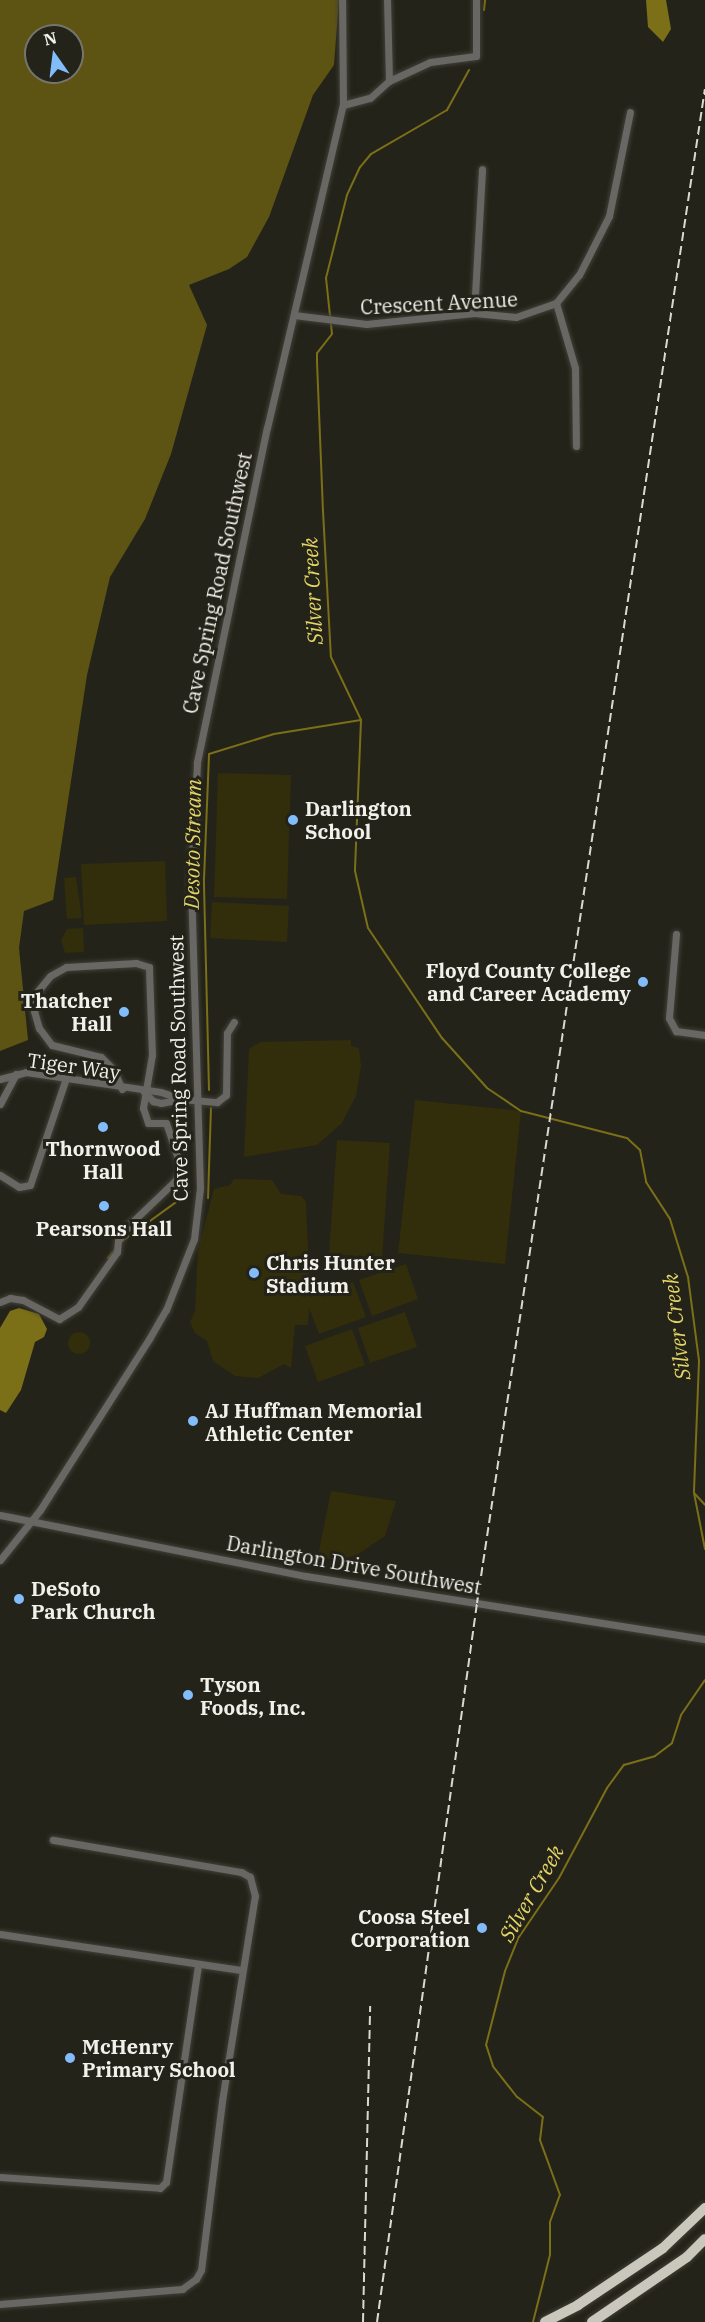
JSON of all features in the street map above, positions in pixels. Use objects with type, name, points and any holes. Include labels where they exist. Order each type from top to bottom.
[{"type":"highway","points":[[545,2322],[578,2305],[663,2248],[705,2208]]},
{"type":"highway","points":[[592,2322],[687,2257],[705,2239]]},
{"type":"street","name":"Cave Spring Road Southwest","points":[[0,1560],[32,1519],[149,1339],[180,1278],[194,1239],[200,1188],[190,878],[196,762],[294,315],[343,105],[342,0]]},
{"type":"street","points":[[387,0],[389,81]]},
{"type":"street","points":[[343,105],[370,98],[389,81],[430,62],[462,60],[476,56],[476,0]]},
{"type":"street","points":[[576,446],[575,368],[556,303],[579,275],[609,216],[630,112]]},
{"type":"street","points":[[474,313],[482,169]]},
{"type":"street","name":"Crescent Avenue","points":[[294,315],[352,324],[474,313],[516,317],[556,303]]},
{"type":"street","points":[[676,934],[669,1018],[676,1031],[705,1035]]},
{"type":"street","points":[[0,1302],[10,1298],[23,1300],[59,1319],[78,1307],[117,1251],[118,1241],[133,1221],[176,1180],[182,1167],[166,1123],[148,1123],[143,1108],[152,1054],[149,967],[136,963],[66,967],[50,976],[38,991],[34,1011],[39,1028],[52,1045],[101,1057],[113,1069],[122,1089]]},
{"type":"street","name":"Tiger Way","points":[[0,1079],[16,1074],[66,1078],[147,1092],[153,1101],[161,1103],[181,1099],[217,1102],[226,1095],[227,1033],[234,1022]]},
{"type":"street","points":[[0,1104],[16,1074]]},
{"type":"street","points":[[0,1175],[19,1187],[30,1185],[66,1078]]},
{"type":"street","name":"Darlington Drive Southwest","points":[[0,1515],[32,1519],[306,1576],[705,1639]]},
{"type":"street","points":[[0,2304],[182,2289],[196,2279],[201,2270],[255,1885],[241,1872],[53,1840]]},
{"type":"street","points":[[0,1934],[243,1970]]},
{"type":"street","points":[[0,2177],[160,2188],[166,2182],[198,1964]]},
{"type":"shaded area","points":[[0,0],[339,0],[334,65],[313,95],[269,217],[247,257],[229,269],[189,285],[207,325],[171,454],[145,519],[110,577],[87,675],[53,900],[24,911],[19,948],[28,1040],[0,1051]]},
{"type":"shaded area","points":[[646,0],[666,0],[671,29],[663,42],[648,27]]},
{"type":"shaded area","points":[[218,773],[291,775],[287,899],[214,897]]},
{"type":"shaded area","points":[[165,861],[167,921],[84,925],[81,864]]},
{"type":"shaded area","points":[[76,877],[82,918],[67,919],[64,878]]},
{"type":"shaded area","points":[[212,902],[289,906],[287,942],[210,938]]},
{"type":"shaded area","points":[[83,928],[84,952],[65,953],[61,940],[67,929]]},
{"type":"shaded area","points":[[351,1040],[351,1046],[359,1048],[361,1066],[356,1096],[342,1123],[317,1145],[244,1157],[249,1049],[260,1042]]},
{"type":"shaded area","points":[[415,1100],[521,1111],[505,1264],[398,1253]]},
{"type":"shaded area","points":[[337,1140],[390,1143],[382,1258],[329,1254]]},
{"type":"shaded area","name":"Chris Hunter Stadium","points":[[234,1179],[272,1180],[281,1194],[301,1196],[306,1202],[310,1297],[353,1282],[366,1317],[319,1334],[309,1308],[308,1325],[295,1325],[291,1368],[284,1364],[258,1378],[235,1376],[213,1361],[207,1341],[195,1333],[190,1322],[195,1311],[198,1251],[214,1189],[230,1185]]},
{"type":"shaded area","points":[[406,1264],[418,1299],[372,1316],[359,1280]]},
{"type":"shaded area","points":[[19,1308],[39,1314],[47,1329],[44,1337],[35,1342],[21,1390],[6,1413],[0,1410],[0,1328],[10,1311]]},
{"type":"shaded area","points":[[405,1312],[417,1347],[370,1363],[358,1328]]},
{"type":"shaded area","points":[[352,1329],[365,1365],[318,1382],[305,1346]]},
{"type":"shaded area","points":[[79,1332],[87,1335],[90,1343],[87,1351],[79,1354],[71,1351],[68,1343],[71,1335]]},
{"type":"shaded area","points":[[331,1491],[396,1501],[385,1536],[357,1555],[335,1560],[318,1556]]},
{"type":"waterway","name":"Silver Creek","points":[[484,10],[485,0]]},
{"type":"waterway","name":"Silver Creek","points":[[469,70],[447,110],[371,154],[360,167],[347,195],[326,278],[332,334],[317,353],[323,511],[331,657],[361,720],[355,871],[368,928],[442,1038],[487,1088],[521,1111],[627,1138],[640,1150],[646,1182],[670,1219],[688,1277],[699,1361],[694,1493],[705,1549]]},
{"type":"waterway","name":"Desoto Stream","points":[[209,1090],[204,879],[209,754],[274,734],[361,720]]},
{"type":"waterway","name":"Desoto Stream","points":[[208,1198],[211,1108]]},
{"type":"waterway","name":"Desoto Stream","points":[[121,1242],[190,1192]]},
{"type":"waterway","name":"Desoto Stream","points":[[108,1258],[116,1248]]},
{"type":"waterway","points":[[694,1493],[705,1505]]},
{"type":"waterway","name":"Silver Creek","points":[[533,2322],[550,2255],[550,2222],[560,2195],[540,2140],[543,2117],[517,2097],[493,2066],[486,2045],[505,1971],[519,1937],[559,1878],[607,1788],[624,1765],[655,1756],[672,1743],[681,1715],[705,1680]]},
{"type":"railway","points":[[377,2322],[477,1603],[705,89]]},
{"type":"railway","points":[[363,2322],[370,2006]]},
{"type":"place","name":"Darlington School","points":[[293,820]]},
{"type":"place","name":"Floyd County College and Career Academy","points":[[643,982]]},
{"type":"place","name":"Thatcher Hall","points":[[124,1012]]},
{"type":"place","name":"Thornwood Hall","points":[[103,1127]]},
{"type":"place","name":"Pearsons Hall","points":[[104,1206]]},
{"type":"place","name":"Chris Hunter Stadium","points":[[254,1273]]},
{"type":"place","name":"AJ Huffman Memorial Athletic Center","points":[[193,1421]]},
{"type":"place","name":"DeSoto Park Church","points":[[19,1599]]},
{"type":"place","name":"Tyson Foods, Inc.","points":[[188,1695]]},
{"type":"place","name":"Coosa Steel Corporation","points":[[482,1928]]},
{"type":"place","name":"McHenry Primary School","points":[[70,2058]]}]
